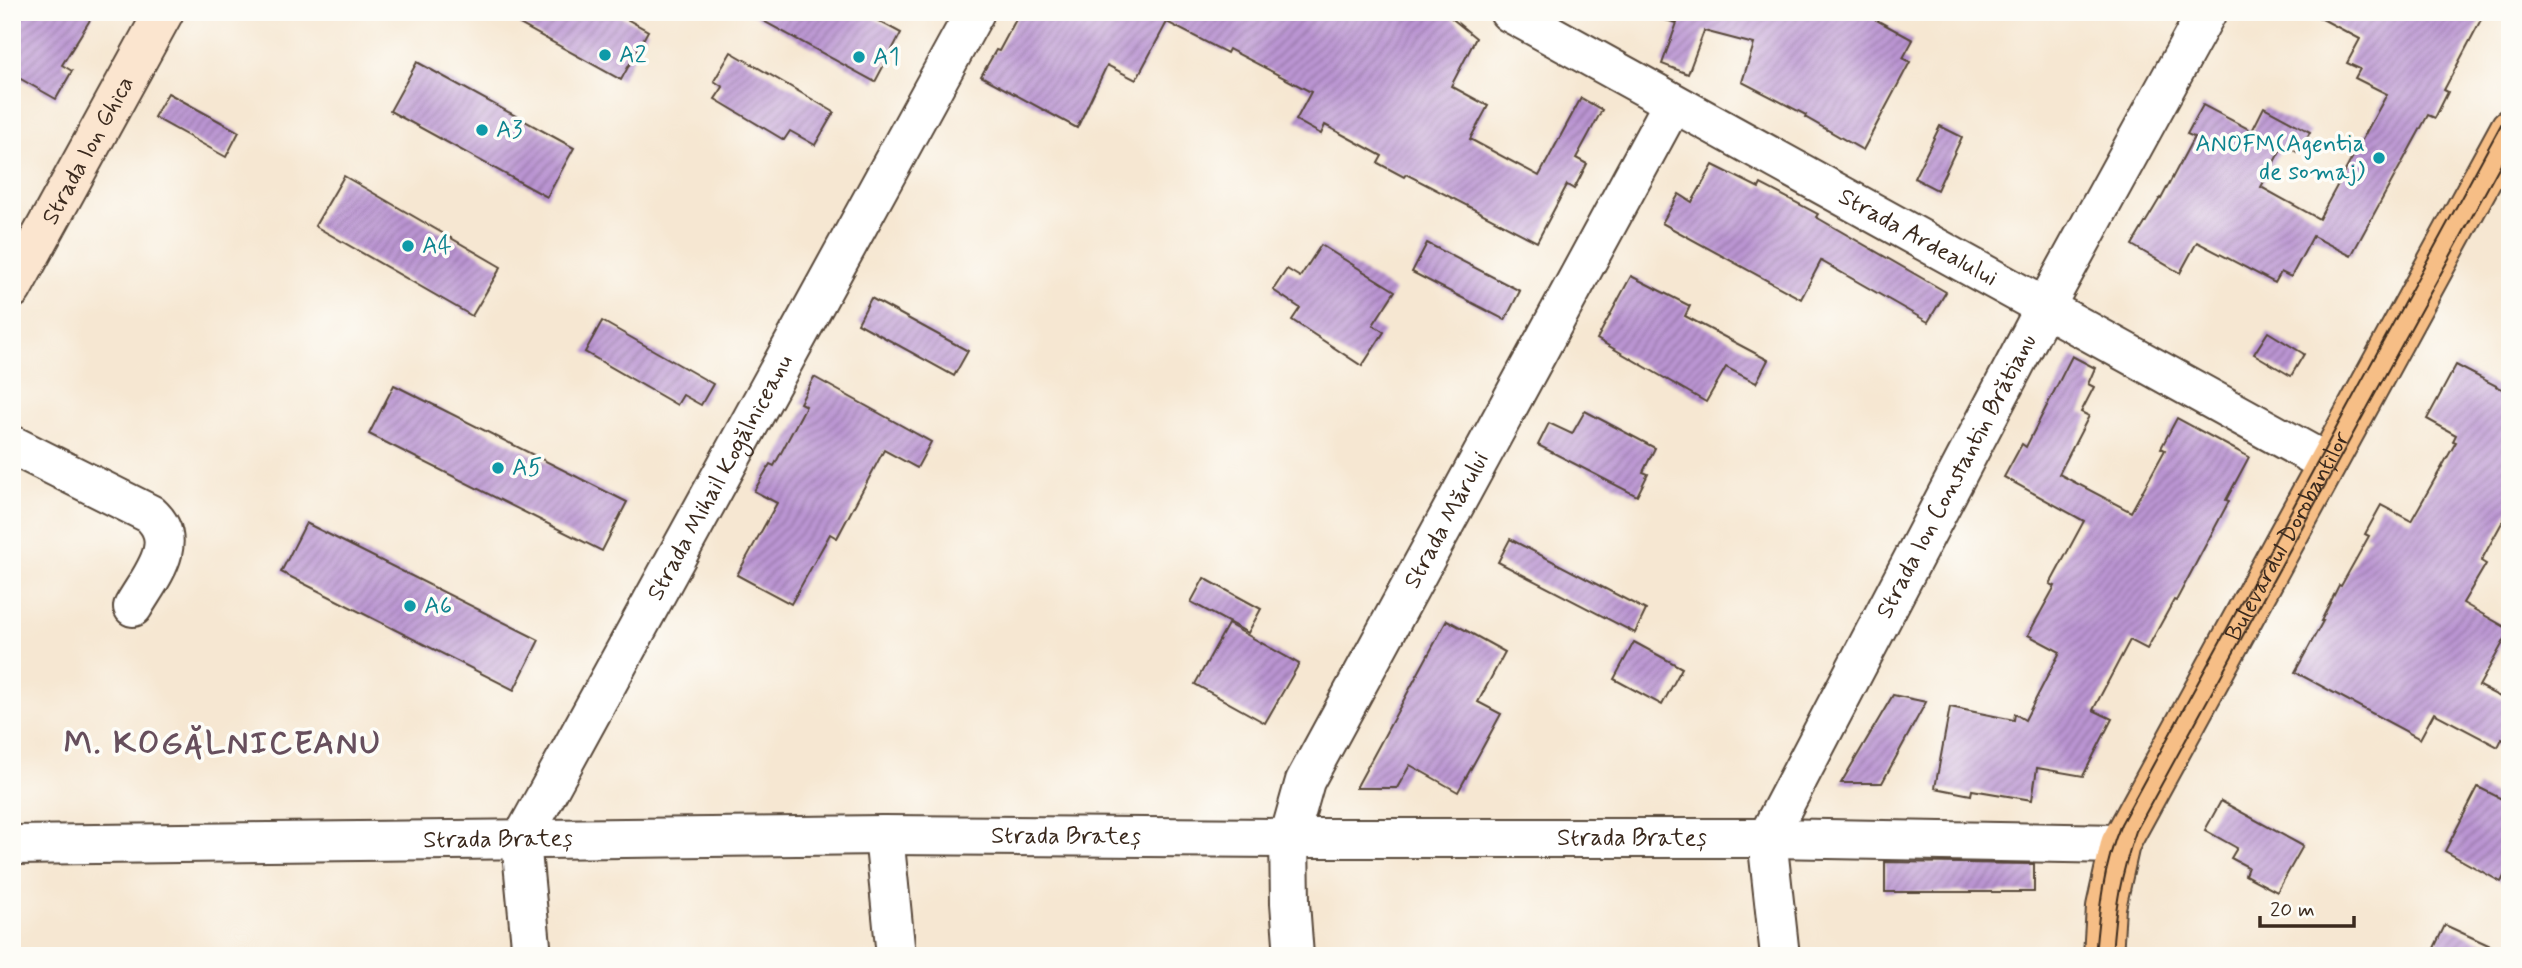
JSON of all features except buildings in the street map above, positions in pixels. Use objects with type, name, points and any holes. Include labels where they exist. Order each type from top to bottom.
[{"type":"main road","name":"Bulevardul Dorobanților","points":[[2103,956],[2106,907],[2120,844],[2510,128]]},
{"type":"street","name":"Strada Ion Ghica","points":[[12,289],[164,12]]},
{"type":"street","name":"Strada Mihail Kogălniceanu","points":[[522,841],[975,12]]},
{"type":"street","name":"Strada Ardealului","points":[[1509,12],[2327,463]]},
{"type":"street","name":"Strada Ion Constantin Brătianu","points":[[1767,838],[2045,307],[2207,12]]},
{"type":"street","name":"Strada Mărului","points":[[1294,956],[1289,838],[1305,781],[1672,103]]},
{"type":"street","points":[[12,444],[149,514],[160,523],[165,546],[133,607]]},
{"type":"street","name":"Strada Brateș","points":[[12,845],[884,835],[1767,838],[2120,844]]},
{"type":"street","points":[[884,835],[897,956]]},
{"type":"street","points":[[1767,838],[1780,956]]},
{"type":"street","points":[[522,841],[532,956]]},
{"type":"tram line","points":[[2095,956],[2106,873],[2121,824],[2510,108]]},
{"type":"tram line","points":[[2112,956],[2119,892],[2136,831],[2510,147]]},
{"type":"place","name":"A2","points":[[605,55]]},
{"type":"place","name":"A1","points":[[859,57]]},
{"type":"place","name":"A3","points":[[482,130]]},
{"type":"place","name":"ANOFM(Agentia de somaj)","points":[[2379,158]]},
{"type":"place","name":"A4","points":[[408,246]]},
{"type":"place","name":"A5","points":[[498,468]]},
{"type":"place","name":"A6","points":[[410,606]]},
{"type":"district","name":"M. KOGĂLNICEANU","points":[[223,744]]}]
